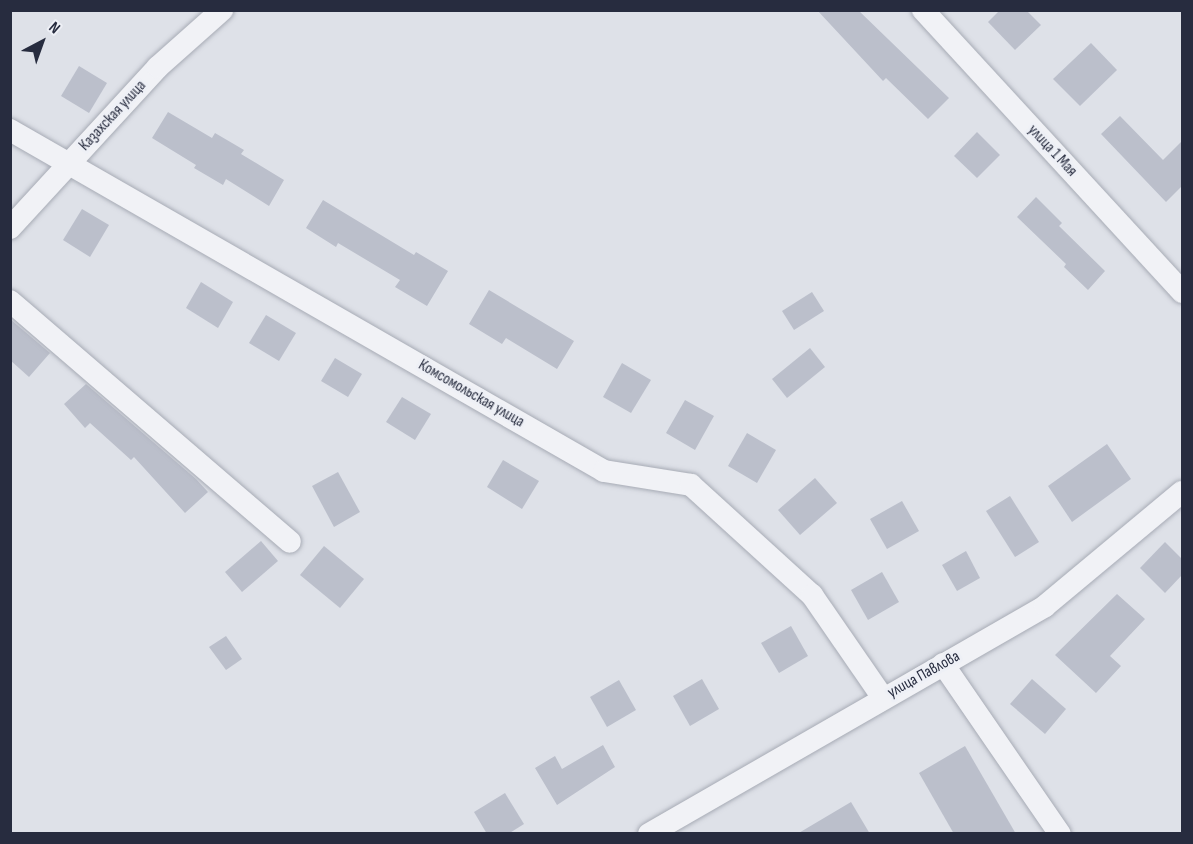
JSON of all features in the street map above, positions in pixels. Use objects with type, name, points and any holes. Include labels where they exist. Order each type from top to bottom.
[{"type":"street","name":"Казахская улица","points":[[10,228],[158,67],[222,10]]},
{"type":"street","name":"улица 1 Мая","points":[[922,10],[1182,292]]},
{"type":"street","name":"Комсомольская улица","points":[[10,130],[604,471],[690,485],[812,595],[883,698]]},
{"type":"street","points":[[10,301],[290,542]]},
{"type":"street","name":"улица Павлова","points":[[649,834],[1045,606],[1182,492]]},
{"type":"street","points":[[943,664],[1060,834]]},
{"type":"building","points":[[817,10],[858,10],[949,98],[928,119],[886,78],[883,81]]},
{"type":"building","points":[[1000,10],[1026,10],[1041,25],[1015,50],[988,22]]},
{"type":"building","points":[[1091,43],[1117,70],[1080,106],[1053,79]]},
{"type":"building","points":[[79,66],[107,83],[89,113],[61,96]]},
{"type":"building","points":[[168,112],[212,138],[215,133],[244,150],[241,154],[284,180],[269,206],[226,179],[223,185],[194,168],[196,165],[152,138]]},
{"type":"building","points":[[1120,116],[1163,160],[1182,141],[1182,186],[1166,202],[1101,134]]},
{"type":"building","points":[[977,132],[1000,155],[977,178],[954,156]]},
{"type":"building","points":[[1036,197],[1062,223],[1059,226],[1105,271],[1088,290],[1064,267],[1066,264],[1017,217]]},
{"type":"building","points":[[323,200],[414,255],[416,252],[448,271],[427,306],[395,287],[400,280],[338,243],[336,247],[306,228]]},
{"type":"building","points":[[82,209],[109,225],[90,257],[63,240]]},
{"type":"building","points":[[201,282],[233,302],[218,328],[186,308]]},
{"type":"building","points":[[489,290],[574,341],[557,369],[506,338],[502,344],[469,324]]},
{"type":"building","points":[[812,292],[824,311],[794,330],[782,311]]},
{"type":"building","points":[[266,315],[296,333],[279,361],[249,343]]},
{"type":"building","points":[[10,319],[50,353],[29,377],[10,360]]},
{"type":"building","points":[[810,348],[825,367],[787,398],[772,379]]},
{"type":"building","points":[[335,358],[362,374],[348,397],[321,381]]},
{"type":"building","points":[[622,363],[651,380],[631,413],[603,397]]},
{"type":"building","points":[[86,384],[208,492],[185,513],[134,457],[131,460],[90,423],[85,428],[64,404]]},
{"type":"building","points":[[402,397],[431,414],[415,440],[386,422]]},
{"type":"building","points":[[685,400],[714,416],[695,450],[666,433]]},
{"type":"building","points":[[747,433],[776,450],[757,483],[728,466]]},
{"type":"building","points":[[1107,444],[1131,479],[1072,522],[1048,486]]},
{"type":"building","points":[[503,460],[539,481],[522,509],[487,487]]},
{"type":"building","points":[[338,472],[360,512],[334,527],[312,486]]},
{"type":"building","points":[[815,478],[837,503],[800,535],[778,510]]},
{"type":"building","points":[[1010,496],[1039,542],[1015,557],[986,511]]},
{"type":"building","points":[[902,501],[919,531],[887,549],[870,519]]},
{"type":"building","points":[[261,541],[278,561],[242,592],[225,572]]},
{"type":"building","points":[[1165,542],[1182,559],[1182,575],[1165,593],[1140,568]]},
{"type":"building","points":[[324,546],[364,579],[340,608],[300,575]]},
{"type":"building","points":[[966,551],[980,578],[957,591],[942,565]]},
{"type":"building","points":[[882,572],[899,602],[868,620],[851,590]]},
{"type":"building","points":[[1117,594],[1145,619],[1110,656],[1121,666],[1096,693],[1055,655]]},
{"type":"building","points":[[791,626],[808,656],[779,673],[761,643]]},
{"type":"building","points":[[226,636],[242,659],[226,670],[209,647]]},
{"type":"building","points":[[702,679],[719,709],[690,726],[673,696]]},
{"type":"building","points":[[1032,679],[1066,709],[1045,734],[1010,704]]},
{"type":"building","points":[[619,680],[636,710],[607,727],[590,697]]},
{"type":"building","points":[[603,745],[615,767],[557,805],[535,768],[555,756],[562,769]]},
{"type":"building","points":[[965,746],[1016,834],[954,834],[919,773]]},
{"type":"building","points":[[505,793],[524,824],[508,834],[487,834],[474,812]]},
{"type":"building","points":[[851,802],[870,834],[797,834]]}]
